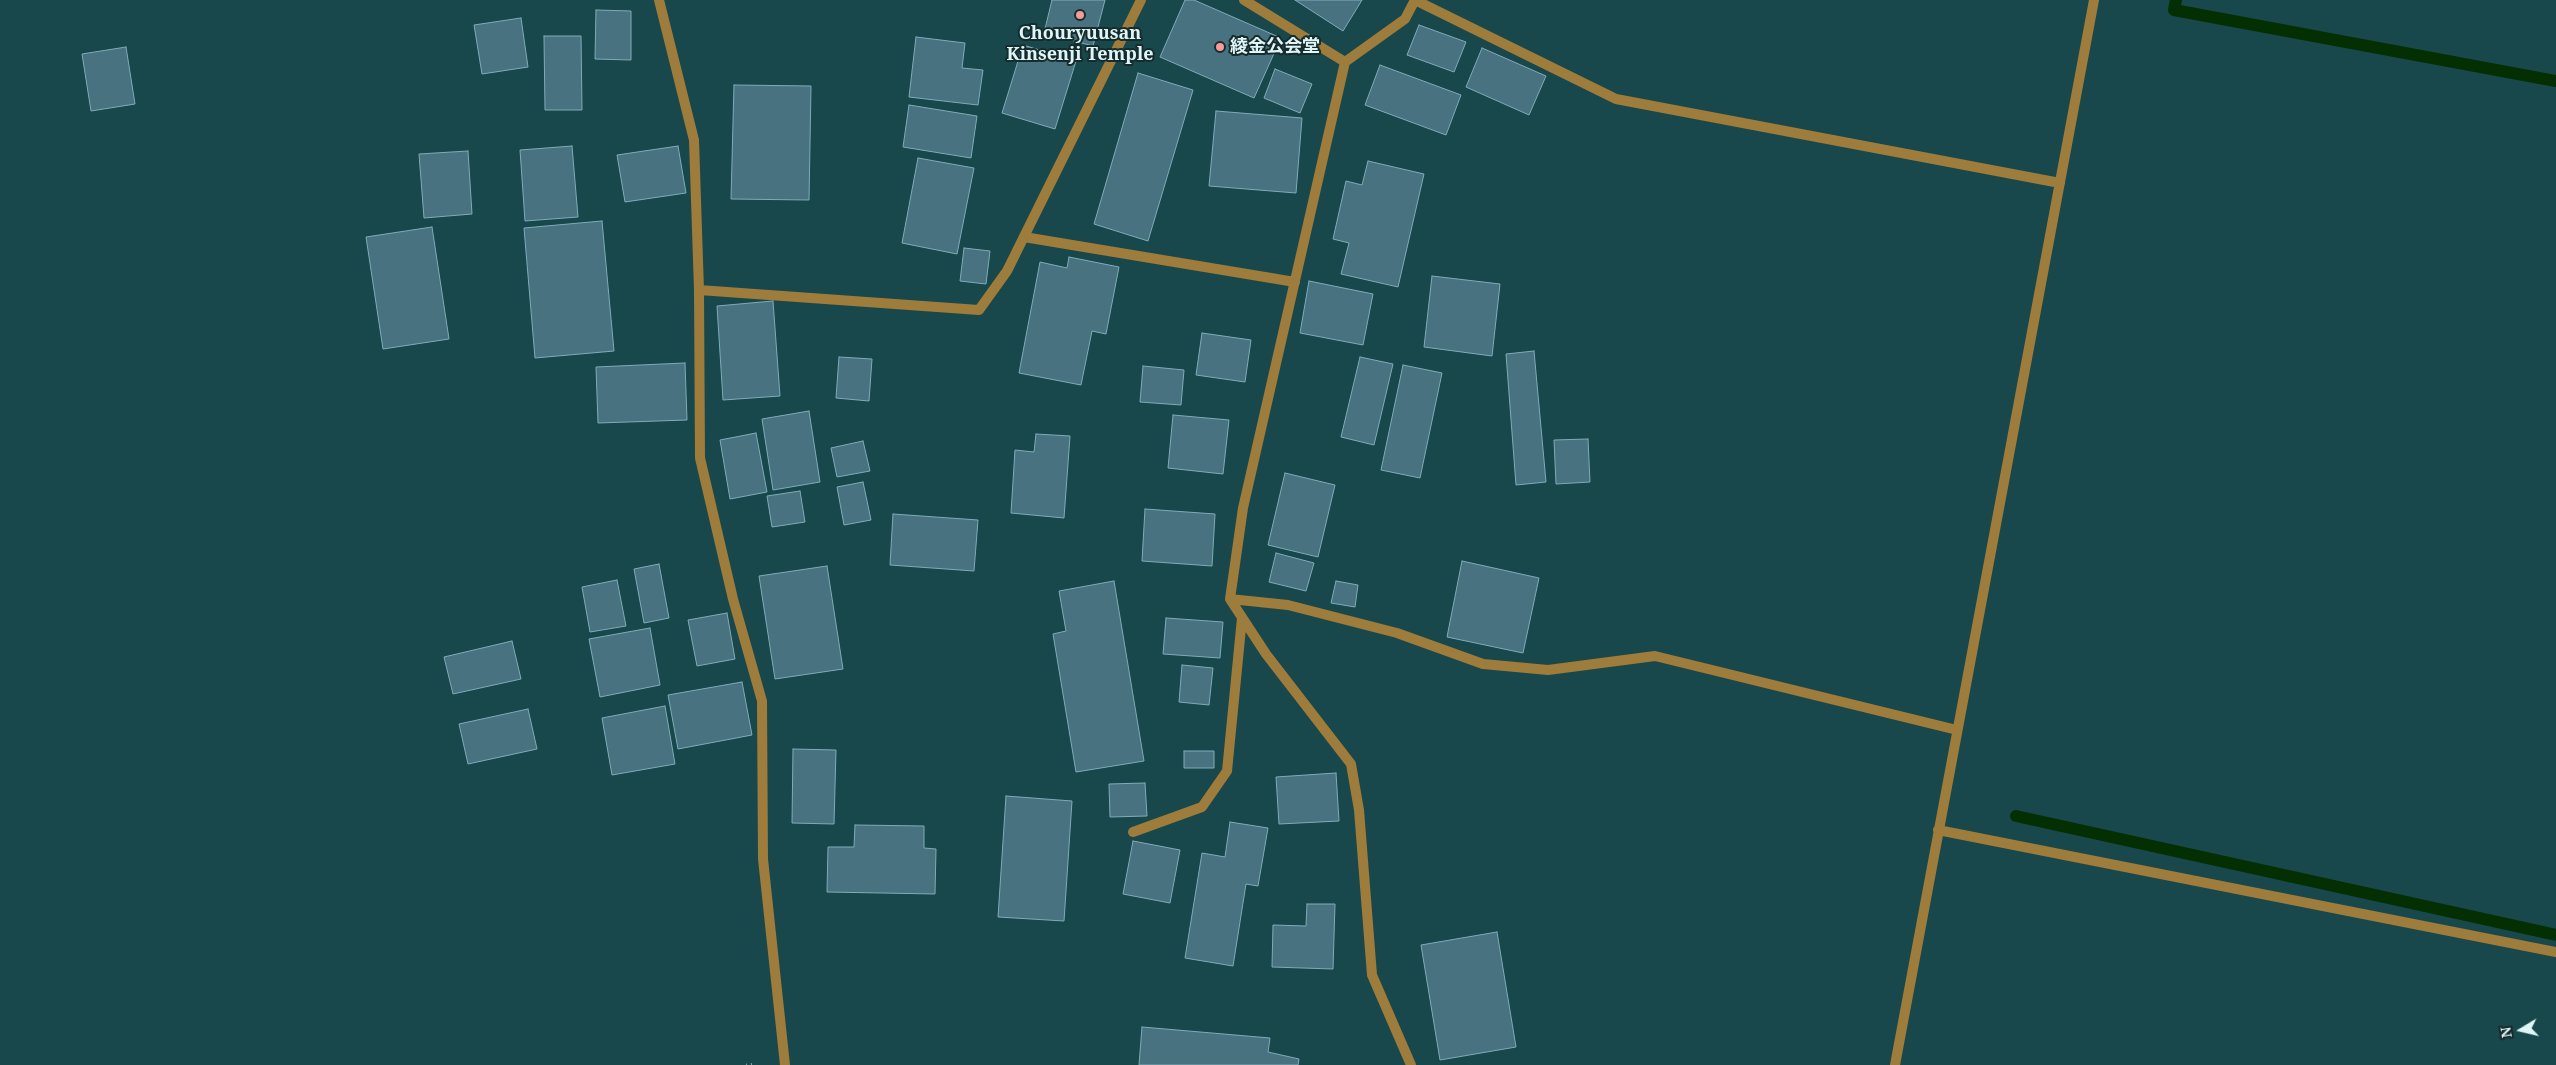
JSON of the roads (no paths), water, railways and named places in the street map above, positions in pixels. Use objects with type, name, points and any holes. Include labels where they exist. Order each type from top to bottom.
[{"type":"street","points":[[659,0],[694,140],[699,290],[700,458],[733,599],[762,701],[764,859],[785,1065]]},
{"type":"street","points":[[699,290],[979,310],[1007,271],[1141,0]]},
{"type":"street","points":[[1244,0],[1345,62]]},
{"type":"street","points":[[1411,1065],[1372,975],[1359,810],[1351,764],[1266,654],[1230,599],[1243,508],[1345,62],[1405,19],[1415,0],[1616,99],[2060,183]]},
{"type":"street","points":[[1894,1065],[2094,0]]},
{"type":"street","points":[[1024,238],[1295,282]]},
{"type":"street","points":[[1230,599],[1297,607],[1396,633],[1483,664],[1548,670],[1655,656],[1957,730]]},
{"type":"street","points":[[1133,832],[1202,806],[1227,771],[1242,618]]},
{"type":"street","points":[[1938,830],[2556,952]]},
{"type":"waterway","points":[[2176,0],[2174,10],[2556,81]]},
{"type":"waterway","points":[[2016,816],[2556,935]]},
{"type":"place","name":"Chouryuusan Kinsenji Temple","points":[[1080,15]]},
{"type":"place","name":"綾金公会堂","points":[[1220,47]]}]
